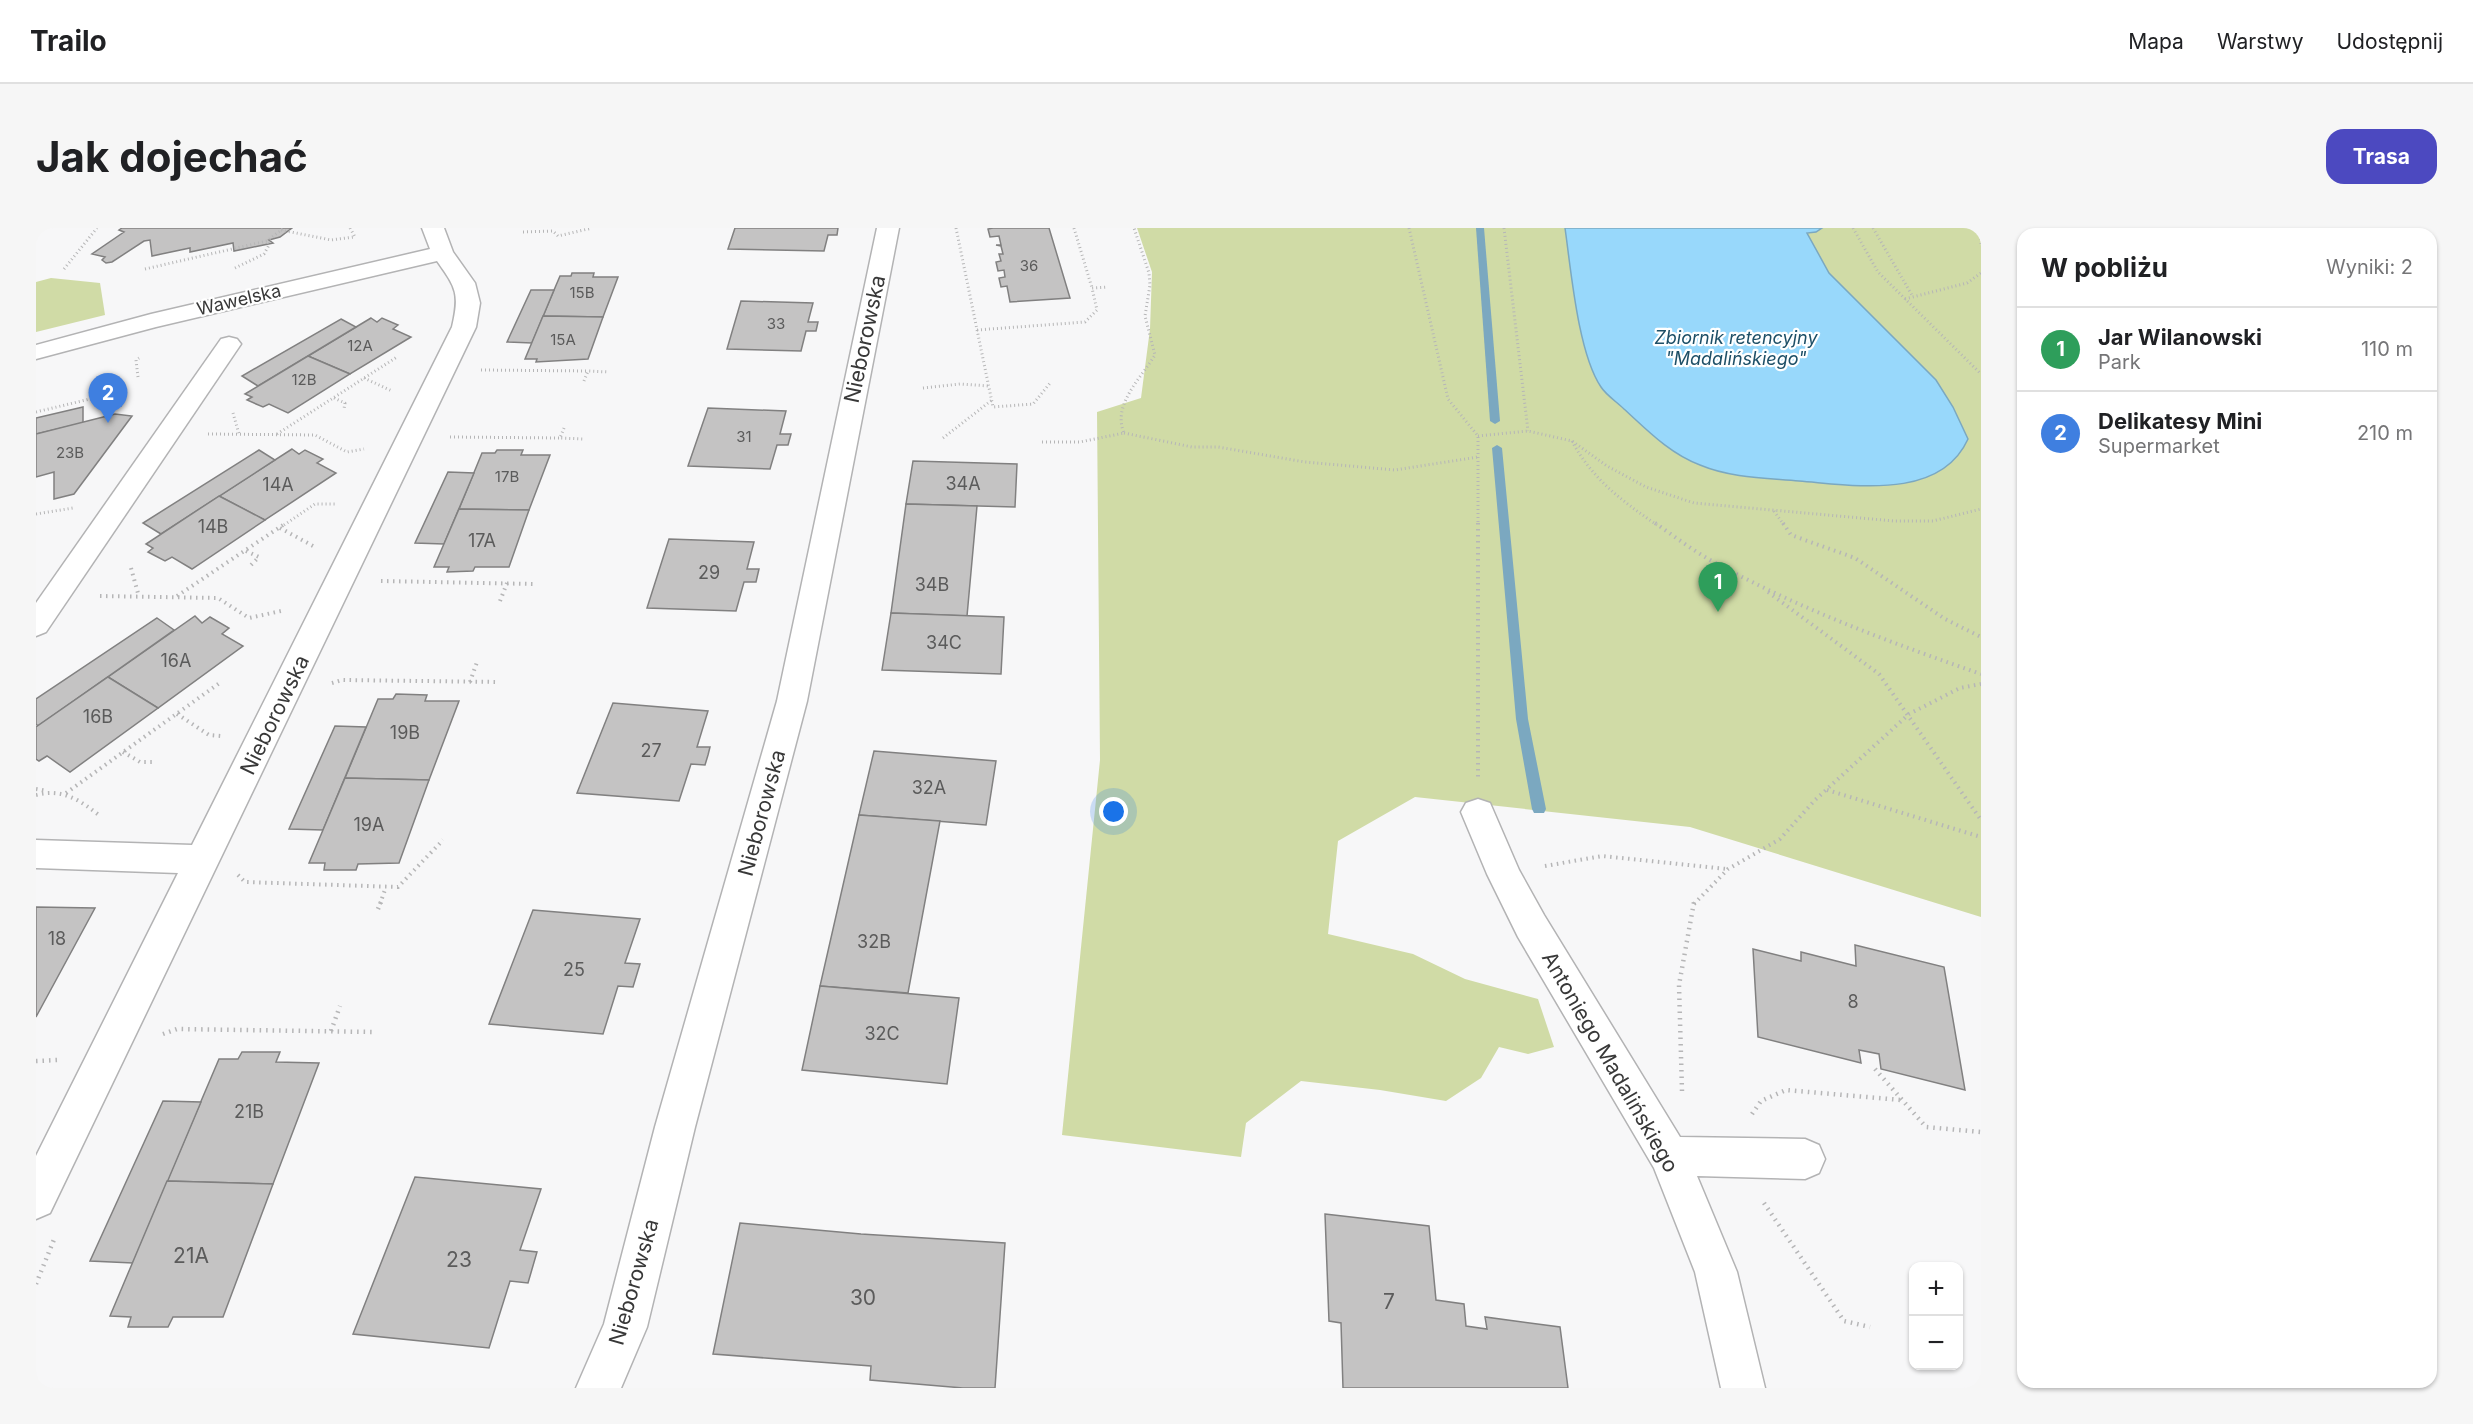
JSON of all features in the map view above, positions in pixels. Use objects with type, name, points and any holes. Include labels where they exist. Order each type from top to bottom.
[{"type":"street","name":"Nieborowska","points":[[36,1199],[441,379],[464,327],[469,303],[464,283],[442,253],[433,228]]},
{"type":"street","name":"Nieborowska","points":[[597,1388],[625,1327],[675,1127],[755,844],[792,701],[888,228]]},
{"type":"street","name":"Wawelska","points":[[36,352],[157,319],[442,253]]},
{"type":"street","points":[[36,626],[229,344]]},
{"type":"street","name":"Antoniego Madalińskiego","points":[[1478,812],[1504,874],[1531,926],[1669,1156],[1716,1272],[1743,1388]]},
{"type":"street","points":[[36,854],[204,860]]},
{"type":"street","points":[[1669,1156],[1805,1159]]},
{"type":"path","points":[[64,269],[97,228]]},
{"type":"path","points":[[523,232],[553,231],[558,236],[592,228]]},
{"type":"path","points":[[956,228],[993,407],[1033,404],[1051,382]]},
{"type":"path","points":[[977,330],[1084,322],[1096,310],[1092,288],[1074,228]]},
{"type":"path","points":[[1124,433],[1119,421],[1122,406],[1155,355],[1145,316],[1150,285],[1149,273],[1134,228]]},
{"type":"path","points":[[1409,228],[1448,399],[1478,436],[1478,812]]},
{"type":"path","points":[[1504,228],[1528,431]]},
{"type":"path","points":[[1853,228],[1878,272],[1981,374]]},
{"type":"path","points":[[1873,228],[1913,297]]},
{"type":"path","points":[[145,269],[267,241],[282,229],[331,240],[354,237]]},
{"type":"path","points":[[1981,231],[1981,247]]},
{"type":"path","points":[[240,265],[264,254],[268,245],[267,241]]},
{"type":"path","points":[[1905,299],[1967,283],[1981,273]]},
{"type":"path","points":[[1092,288],[1108,287]]},
{"type":"path","points":[[277,435],[397,357]]},
{"type":"path","points":[[136,360],[138,377]]},
{"type":"path","points":[[481,370],[609,372]]},
{"type":"path","points":[[584,381],[588,371]]},
{"type":"path","points":[[364,378],[400,395]]},
{"type":"path","points":[[923,388],[960,384],[988,386]]},
{"type":"path","points":[[333,398],[345,403],[344,409]]},
{"type":"path","points":[[36,412],[90,399],[105,403],[105,408],[124,405]]},
{"type":"path","points":[[943,438],[992,400]]},
{"type":"path","points":[[233,413],[239,434]]},
{"type":"path","points":[[560,438],[564,428]]},
{"type":"path","points":[[1478,436],[1528,431],[1572,441],[1607,466],[1646,487],[1694,503],[1894,521],[1933,521],[1981,509]]},
{"type":"path","points":[[1042,442],[1080,442],[1124,433],[1192,447],[1218,447],[1305,462],[1395,470],[1478,457]]},
{"type":"path","points":[[200,434],[315,435],[347,452],[366,449]]},
{"type":"path","points":[[441,439],[585,439]]},
{"type":"path","points":[[1572,441],[1581,461],[1593,476],[1628,505],[1710,560],[1760,586],[1844,623],[1981,674]]},
{"type":"path","points":[[176,597],[315,504],[326,504]]},
{"type":"path","points":[[36,514],[63,508]]},
{"type":"path","points":[[1774,512],[1791,535],[1855,558],[1945,619],[1981,637]]},
{"type":"path","points":[[280,528],[320,550]]},
{"type":"path","points":[[246,550],[259,557],[250,566]]},
{"type":"path","points":[[131,568],[139,597]]},
{"type":"path","points":[[374,578],[380,581],[533,584]]},
{"type":"path","points":[[500,602],[507,584]]},
{"type":"path","points":[[1760,586],[1879,674],[1981,820]]},
{"type":"path","points":[[93,596],[218,598],[249,618],[292,609]]},
{"type":"path","points":[[470,682],[477,662]]},
{"type":"path","points":[[322,687],[342,680],[499,682]]},
{"type":"path","points":[[65,794],[221,682]]},
{"type":"path","points":[[1682,1095],[1679,985],[1694,902],[1728,869],[1780,839],[1827,789],[1909,714],[1960,688],[1981,684]]},
{"type":"path","points":[[177,714],[208,735],[219,736]]},
{"type":"path","points":[[123,752],[140,762],[153,762]]},
{"type":"path","points":[[36,789],[48,791]]},
{"type":"path","points":[[1827,789],[1981,837]]},
{"type":"path","points":[[237,874],[245,882],[398,887],[442,840]]},
{"type":"path","points":[[1504,874],[1602,856],[1728,869]]},
{"type":"path","points":[[378,909],[386,886]]},
{"type":"path","points":[[331,1031],[340,1006]]},
{"type":"path","points":[[154,1040],[177,1029],[375,1032]]},
{"type":"path","points":[[36,1061],[68,1060]]},
{"type":"path","points":[[1875,1069],[1926,1127],[1981,1132]]},
{"type":"path","points":[[1819,1091],[1901,1100]]},
{"type":"path","points":[[1758,1194],[1844,1321],[1870,1327]]},
{"type":"green space","points":[[1137,228],[1981,228],[1981,917],[1690,827],[1415,797],[1338,841],[1328,934],[1413,954],[1465,979],[1538,999],[1554,1047],[1528,1054],[1499,1047],[1481,1078],[1446,1101],[1380,1090],[1301,1081],[1246,1123],[1241,1157],[1062,1135],[1100,760],[1097,412],[1141,398],[1150,329],[1152,272]]},
{"type":"green space","points":[[51,278],[100,283],[105,315],[36,332],[36,282]]},
{"type":"water","name":"Zbiornik retencyjny \"Madalińskiego\"","points":[[1565,228],[1822,228],[1816,232],[1807,233],[1829,273],[1936,380],[1953,407],[1968,439],[1955,459],[1937,472],[1916,481],[1893,485],[1844,485],[1749,477],[1724,473],[1679,455],[1659,441],[1609,396],[1593,372],[1581,333]]},
{"type":"building","points":[[122,228],[292,228],[280,237],[269,240],[273,243],[234,251],[233,243],[190,252],[190,248],[152,256],[150,240],[144,241],[112,262],[106,263],[102,260],[105,257],[92,254],[124,232],[119,230]]},
{"type":"building","points":[[735,228],[838,228],[837,235],[828,235],[824,251],[728,249]]},
{"type":"building","points":[[1049,228],[1070,298],[1010,302],[1007,286],[1001,287],[999,278],[1005,277],[1004,270],[998,271],[996,262],[1001,261],[999,254],[1003,254],[1001,246],[996,245],[1001,245],[999,236],[990,237],[988,229]]},
{"type":"building","points":[[572,273],[594,273],[593,277],[618,277],[603,317],[543,316],[560,276],[571,276]]},
{"type":"building","points":[[531,290],[554,290],[532,343],[507,342]]},
{"type":"building","points":[[741,301],[813,303],[808,322],[818,322],[816,331],[806,331],[801,351],[727,349]]},
{"type":"building","points":[[543,316],[603,317],[588,359],[536,362],[537,359],[525,359]]},
{"type":"building","points":[[371,318],[377,322],[382,318],[398,325],[393,329],[411,337],[350,374],[308,356]]},
{"type":"building","points":[[341,319],[356,327],[258,386],[242,376]]},
{"type":"building","points":[[308,356],[350,374],[288,413],[269,404],[263,407],[247,400],[252,397],[245,394]]},
{"type":"building","points":[[83,407],[83,423],[36,434],[36,418]]},
{"type":"building","points":[[708,408],[786,411],[780,434],[791,434],[788,445],[777,445],[770,469],[688,466]]},
{"type":"building","points":[[115,414],[132,416],[74,494],[54,499],[54,472],[36,477],[36,434]]},
{"type":"building","points":[[292,449],[299,454],[305,450],[323,459],[317,463],[336,473],[265,520],[219,496]]},
{"type":"building","points":[[259,450],[275,460],[161,534],[143,523]]},
{"type":"building","points":[[497,450],[523,450],[521,455],[550,455],[529,510],[459,509],[482,453],[495,453]]},
{"type":"building","points":[[913,461],[1017,464],[1015,507],[906,504]]},
{"type":"building","points":[[448,472],[474,473],[444,544],[415,543]]},
{"type":"building","points":[[219,496],[265,520],[192,569],[172,557],[165,561],[148,552],[153,548],[146,544]]},
{"type":"building","points":[[906,504],[977,506],[967,616],[891,613]]},
{"type":"building","points":[[459,509],[529,510],[509,567],[475,567],[473,571],[447,572],[449,567],[434,567]]},
{"type":"building","points":[[669,539],[754,542],[747,569],[759,569],[756,582],[744,582],[736,611],[647,608]]},
{"type":"building","points":[[891,613],[1004,617],[1001,674],[882,670]]},
{"type":"building","points":[[195,616],[202,623],[210,617],[229,628],[222,634],[243,646],[158,708],[108,677]]},
{"type":"building","points":[[157,618],[174,630],[38,726],[36,724],[36,699]]},
{"type":"building","points":[[108,677],[158,708],[70,772],[47,756],[39,761],[36,759],[36,727]]},
{"type":"building","points":[[396,694],[427,695],[425,701],[459,701],[429,780],[345,778],[378,699],[393,699]]},
{"type":"building","points":[[613,703],[708,711],[697,747],[710,747],[705,765],[691,764],[679,801],[577,793]]},
{"type":"building","points":[[335,726],[366,727],[323,830],[289,829]]},
{"type":"building","points":[[874,751],[996,761],[986,825],[859,815]]},
{"type":"building","points":[[345,778],[429,780],[399,863],[358,864],[356,870],[324,870],[325,863],[309,863]]},
{"type":"building","points":[[859,815],[940,821],[908,993],[820,986]]},
{"type":"building","points":[[36,907],[95,908],[36,1017]]},
{"type":"building","points":[[533,910],[640,919],[625,963],[640,964],[633,987],[618,986],[603,1034],[489,1024]]},
{"type":"building","points":[[1855,945],[1944,967],[1965,1090],[1881,1069],[1879,1054],[1859,1050],[1861,1063],[1758,1037],[1753,949],[1801,961],[1801,952],[1856,966]]},
{"type":"building","points":[[820,986],[959,998],[947,1084],[802,1070]]},
{"type":"building","points":[[242,1052],[280,1052],[276,1062],[319,1063],[273,1184],[167,1181],[219,1059],[238,1059]]},
{"type":"building","points":[[163,1101],[201,1102],[133,1263],[90,1261]]},
{"type":"building","points":[[415,1177],[541,1189],[520,1250],[537,1252],[528,1283],[510,1281],[489,1348],[353,1334]]},
{"type":"building","points":[[167,1181],[273,1184],[223,1317],[173,1317],[168,1327],[128,1327],[131,1317],[110,1316]]},
{"type":"building","points":[[1325,1214],[1429,1226],[1436,1300],[1464,1304],[1466,1326],[1487,1329],[1485,1317],[1560,1327],[1568,1388],[1343,1388],[1341,1323],[1329,1321]]},
{"type":"building","points":[[740,1223],[861,1234],[1005,1243],[995,1388],[963,1388],[870,1380],[871,1366],[713,1354]]},
{"type":"waterway","points":[[1480,228],[1495,421]]},
{"type":"waterway","points":[[1497,448],[1522,719],[1539,809]]},
{"type":"place","name":"Delikatesy Mini","points":[[108,423]]},
{"type":"place","name":"Jar Wilanowski","points":[[1718,612]]}]
